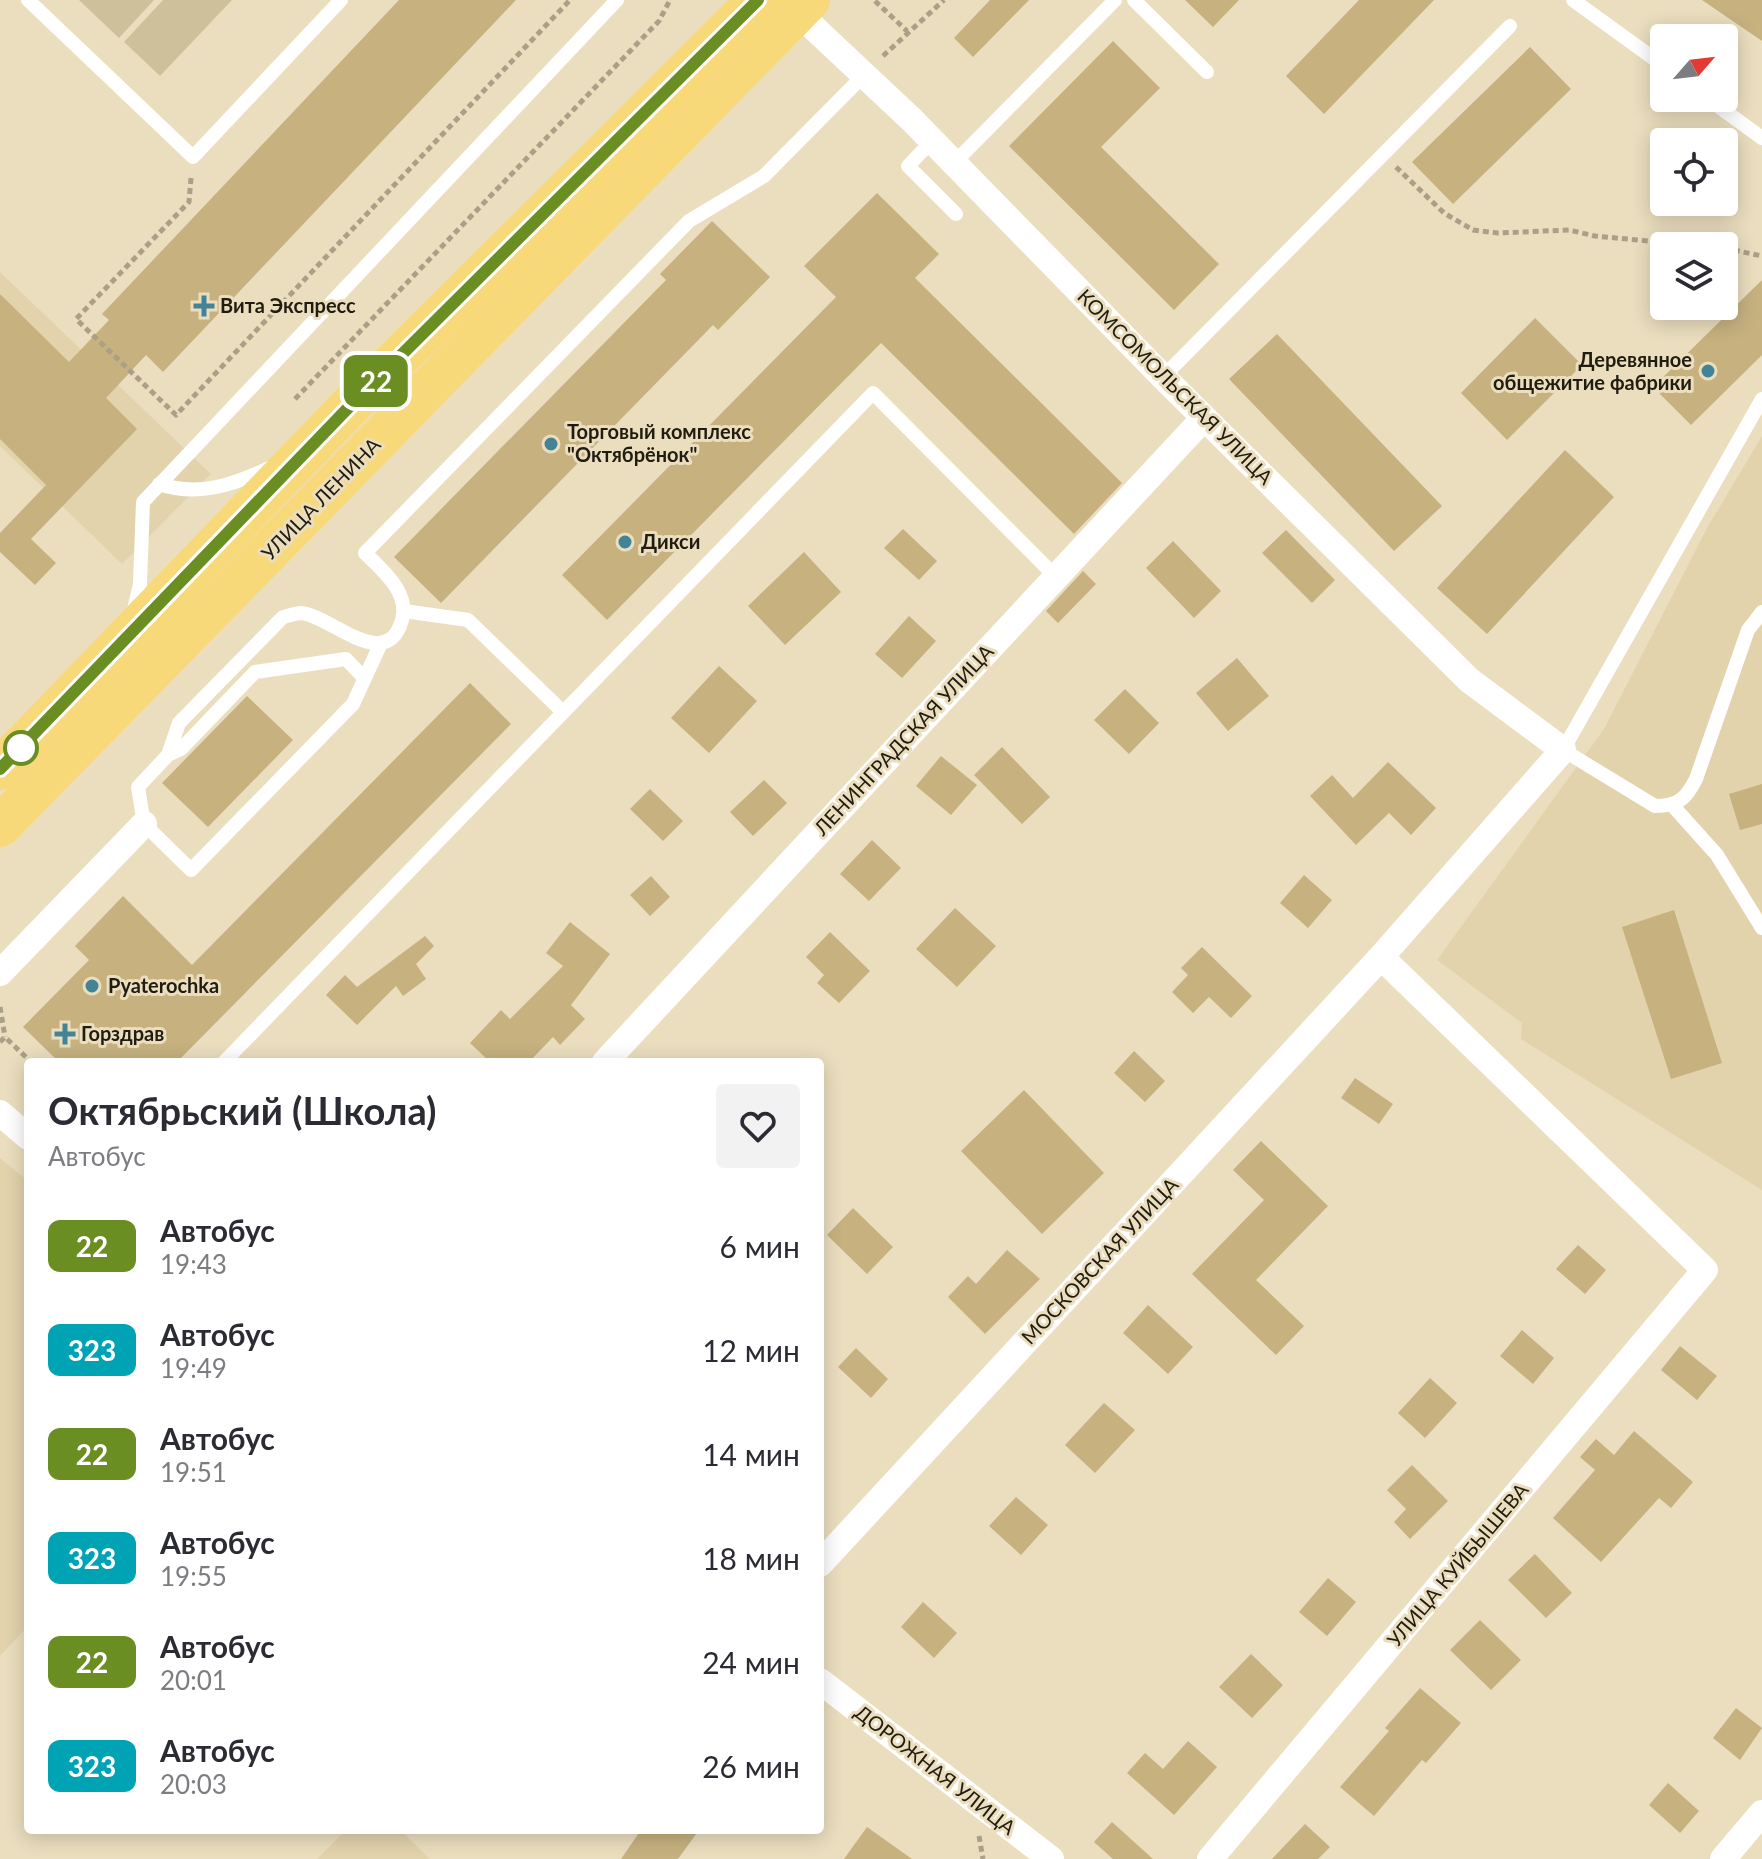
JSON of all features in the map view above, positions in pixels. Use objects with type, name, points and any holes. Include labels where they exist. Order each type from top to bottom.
[{"type":"main road","points":[[0,769],[309,448],[788,4]]},
{"type":"main road","name":"УЛИЦА ЛЕНИНА","points":[[0,826],[788,4]]},
{"type":"street","name":"КОМСОМОЛЬСКАЯ УЛИЦА","points":[[788,4],[872,67],[932,141],[1163,377],[1469,680],[1563,750]]},
{"type":"street","name":"ЛЕНИНГРАДСКАЯ УЛИЦА","points":[[609,1058],[1204,418]]},
{"type":"street","name":"МОСКОВСКАЯ УЛИЦА","points":[[824,1560],[1381,957],[1563,750]]},
{"type":"street","points":[[0,973],[144,824]]},
{"type":"street","name":"УЛИЦА КУЙБЫШЕВА","points":[[1210,1859],[1705,1270],[1381,957]]},
{"type":"street","points":[[0,1113],[24,1134]]},
{"type":"street","name":"ДОРОЖНАЯ УЛИЦА","points":[[824,1684],[1051,1859]]},
{"type":"street","points":[[1723,1859],[1762,1813]]},
{"type":"lane","points":[[28,0],[193,157],[341,0]]},
{"type":"lane","points":[[121,643],[134,612],[140,584],[143,502],[617,0]]},
{"type":"lane","points":[[954,163],[1115,0]]},
{"type":"lane","points":[[1134,0],[1207,72]]},
{"type":"lane","points":[[1573,0],[1650,56]]},
{"type":"lane","points":[[1163,377],[1510,26]]},
{"type":"lane","points":[[364,678],[346,659],[255,672],[181,749],[168,755],[138,787],[144,824],[191,870],[353,704],[381,643],[395,634],[404,611],[399,593],[389,576],[365,553],[689,221],[764,176],[872,67]]},
{"type":"lane","points":[[1726,112],[1762,138]]},
{"type":"lane","points":[[932,141],[908,166],[956,214]]},
{"type":"lane","points":[[228,1058],[873,393],[1056,577]]},
{"type":"lane","points":[[1762,399],[1563,750],[1655,806],[1673,806],[1686,798],[1696,779],[1748,630],[1762,612]]},
{"type":"lane","points":[[159,484],[177,490],[207,490],[245,479],[309,448]]},
{"type":"lane","points":[[404,611],[468,620],[563,712]]},
{"type":"lane","points":[[168,755],[179,723],[283,617],[301,613],[323,619],[356,640],[381,643]]},
{"type":"lane","points":[[1673,806],[1717,855],[1762,928]]},
{"type":"path","points":[[193,157],[189,202],[76,319],[176,415],[570,0]]},
{"type":"path","points":[[295,399],[659,21],[670,0]]},
{"type":"path","points":[[872,67],[907,31],[944,0]]},
{"type":"path","points":[[875,1],[907,31]]},
{"type":"path","points":[[1384,154],[1444,213],[1473,230],[1498,233],[1569,230],[1595,236],[1650,241]]},
{"type":"path","points":[[1738,251],[1762,256]]},
{"type":"path","points":[[0,1007],[5,1037],[27,1058]]},
{"type":"path","points":[[0,1042],[5,1037]]},
{"type":"shaded area","points":[[79,0],[154,0],[119,38]]},
{"type":"shaded area","points":[[163,0],[232,0],[160,76],[124,42]]},
{"type":"shaded area","points":[[0,272],[211,474],[122,564],[0,446]]},
{"type":"shaded area","points":[[1762,436],[1762,1190],[1521,1039],[1522,1023],[1437,960],[1604,729],[1707,528]]},
{"type":"shaded area","points":[[0,1158],[24,1178],[24,1630],[0,1656]]},
{"type":"shaded area","points":[[342,1834],[404,1834],[430,1859],[317,1859]]},
{"type":"building","points":[[399,0],[516,0],[163,372],[146,355],[106,398],[137,429],[31,539],[56,563],[35,585],[0,552],[0,533],[46,485],[0,439],[0,294],[69,362],[109,320],[102,314]]},
{"type":"building","points":[[990,0],[1029,0],[973,57],[954,38]]},
{"type":"building","points":[[1185,0],[1239,0],[1213,27]]},
{"type":"building","points":[[1359,0],[1434,0],[1324,114],[1286,76]]},
{"type":"building","points":[[1702,0],[1762,0],[1762,41]]},
{"type":"building","points":[[1113,41],[1160,88],[1101,147],[1219,264],[1174,310],[1009,146]]},
{"type":"building","points":[[1530,47],[1571,89],[1453,204],[1412,162]]},
{"type":"building","points":[[877,193],[939,254],[915,278],[1122,483],[1074,534],[881,343],[607,620],[562,575],[836,297],[804,266]]},
{"type":"building","name":"Торговый комплекс \"Октябрёнок\"","points":[[712,221],[770,277],[718,330],[713,325],[441,603],[394,557],[666,280],[660,274]]},
{"type":"building","name":"Деревянное общежитие фабрики","points":[[1762,280],[1762,355],[1691,425],[1653,387],[1721,320],[1738,320],[1738,304]]},
{"type":"building","points":[[1535,318],[1582,365],[1507,440],[1461,393]]},
{"type":"building","points":[[1277,334],[1442,506],[1394,551],[1229,379]]},
{"type":"building","points":[[1565,450],[1614,497],[1487,634],[1437,588]]},
{"type":"building","points":[[903,529],[937,561],[919,580],[884,548]]},
{"type":"building","points":[[1286,530],[1335,580],[1312,603],[1262,553]]},
{"type":"building","points":[[1173,541],[1221,591],[1194,618],[1146,568]]},
{"type":"building","points":[[804,552],[841,592],[785,645],[748,606]]},
{"type":"building","points":[[1083,571],[1096,584],[1058,623],[1046,611]]},
{"type":"building","points":[[909,616],[936,641],[902,678],[875,654]]},
{"type":"building","points":[[1237,658],[1269,696],[1228,731],[1196,693]]},
{"type":"building","points":[[719,666],[757,701],[709,753],[671,718]]},
{"type":"building","points":[[470,683],[511,724],[181,1058],[55,1058],[23,1027],[89,960],[75,946],[123,896],[192,965]]},
{"type":"building","points":[[1125,689],[1159,723],[1129,754],[1094,720]]},
{"type":"building","points":[[247,696],[293,740],[208,827],[162,783]]},
{"type":"building","points":[[1002,747],[1050,797],[1022,824],[974,775]]},
{"type":"building","points":[[941,756],[977,785],[951,815],[916,786]]},
{"type":"building","points":[[1388,762],[1436,808],[1411,835],[1389,813],[1356,845],[1310,796],[1332,775],[1353,798]]},
{"type":"building","points":[[764,780],[787,803],[753,836],[730,812]]},
{"type":"building","points":[[1762,784],[1762,824],[1740,830],[1729,794]]},
{"type":"building","points":[[650,789],[683,821],[663,841],[630,809]]},
{"type":"building","points":[[872,840],[901,868],[869,901],[840,874]]},
{"type":"building","points":[[1304,875],[1332,900],[1308,928],[1280,903]]},
{"type":"building","points":[[651,876],[670,897],[650,916],[630,895]]},
{"type":"building","points":[[955,908],[996,946],[957,987],[916,949]]},
{"type":"building","points":[[1674,910],[1722,1063],[1671,1079],[1622,927]]},
{"type":"building","points":[[570,922],[610,954],[571,1005],[585,1019],[560,1045],[553,1037],[533,1058],[486,1058],[470,1043],[501,1010],[510,1019],[563,966],[546,953]]},
{"type":"building","points":[[830,932],[870,971],[839,1003],[817,983],[824,975],[806,957]]},
{"type":"building","points":[[425,936],[434,946],[416,964],[426,979],[403,996],[396,986],[357,1025],[326,995],[345,975],[357,987]]},
{"type":"building","points":[[1202,947],[1252,996],[1231,1018],[1209,997],[1193,1013],[1172,992],[1188,975],[1181,968]]},
{"type":"building","points":[[1134,1051],[1165,1081],[1145,1102],[1114,1073]]},
{"type":"building","points":[[1355,1078],[1393,1104],[1379,1124],[1341,1098]]},
{"type":"building","points":[[1024,1090],[1104,1173],[1042,1234],[961,1151]]},
{"type":"building","points":[[1261,1141],[1328,1206],[1256,1280],[1304,1326],[1276,1355],[1192,1274],[1264,1200],[1233,1170]]},
{"type":"building","points":[[853,1208],[893,1247],[867,1274],[827,1235]]},
{"type":"building","points":[[1578,1245],[1606,1270],[1585,1294],[1556,1269]]},
{"type":"building","points":[[1007,1250],[1040,1279],[985,1334],[948,1297],[968,1276],[976,1284]]},
{"type":"building","points":[[1148,1305],[1193,1347],[1168,1374],[1123,1333]]},
{"type":"building","points":[[1522,1330],[1554,1358],[1533,1384],[1500,1356]]},
{"type":"building","points":[[1680,1346],[1717,1376],[1697,1400],[1661,1370]]},
{"type":"building","points":[[856,1348],[888,1379],[871,1398],[838,1367]]},
{"type":"building","points":[[1430,1378],[1457,1403],[1425,1438],[1398,1413]]},
{"type":"building","points":[[1104,1403],[1135,1430],[1095,1473],[1065,1445]]},
{"type":"building","points":[[1634,1431],[1693,1482],[1671,1508],[1659,1498],[1601,1562],[1553,1518],[1595,1470],[1580,1457],[1596,1439],[1614,1455]]},
{"type":"building","points":[[1412,1465],[1448,1501],[1410,1539],[1394,1522],[1406,1509],[1387,1490]]},
{"type":"building","points":[[1016,1497],[1048,1525],[1021,1555],[989,1526]]},
{"type":"building","points":[[1535,1554],[1572,1593],[1546,1618],[1508,1580]]},
{"type":"building","points":[[1328,1578],[1356,1602],[1327,1636],[1299,1612]]},
{"type":"building","points":[[923,1602],[957,1633],[934,1658],[901,1627]]},
{"type":"building","points":[[1480,1620],[1521,1660],[1491,1690],[1450,1650]]},
{"type":"building","points":[[1251,1654],[1283,1685],[1252,1718],[1219,1687]]},
{"type":"building","points":[[1420,1688],[1461,1723],[1426,1763],[1422,1760],[1374,1816],[1340,1787],[1389,1731],[1385,1728]]},
{"type":"building","points":[[1736,1708],[1762,1728],[1740,1760],[1713,1738]]},
{"type":"building","points":[[1188,1741],[1217,1767],[1174,1815],[1127,1773],[1145,1753],[1163,1769]]},
{"type":"building","points":[[1668,1783],[1699,1811],[1680,1833],[1649,1805]]},
{"type":"building","points":[[1112,1822],[1153,1859],[1113,1859],[1094,1842]]},
{"type":"building","points":[[1305,1824],[1330,1847],[1318,1859],[1272,1859]]},
{"type":"building","points":[[867,1827],[912,1859],[844,1859]]},
{"type":"building","points":[[638,1834],[696,1834],[678,1859],[621,1859]]},
{"type":"bus line","name":"22","points":[[0,769],[349,407],[758,0]]},
{"type":"place","name":"Вита Экспресс","points":[[204,306]]},
{"type":"place","name":"Деревянное общежитие фабрики","points":[[1708,371]]},
{"type":"place","name":"Торговый комплекс \"Октябрёнок\"","points":[[551,444]]},
{"type":"place","name":"Дикси","points":[[625,542]]},
{"type":"place","name":"Pyaterochka","points":[[92,986]]},
{"type":"place","name":"Горздрав","points":[[65,1034]]}]
